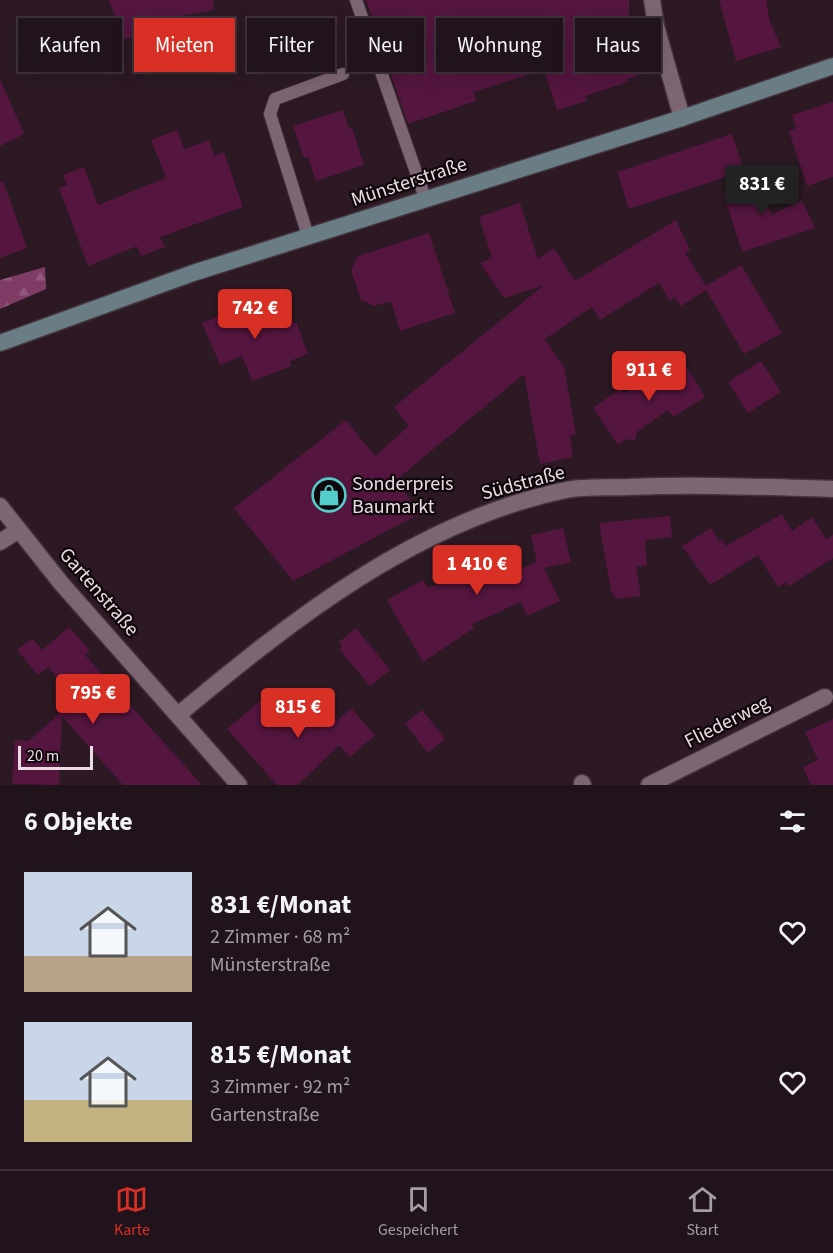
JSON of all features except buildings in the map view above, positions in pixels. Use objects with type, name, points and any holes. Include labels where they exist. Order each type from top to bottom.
[{"type":"main road","name":"Münsterstraße","points":[[0,343],[110,302],[308,236],[682,118],[833,66]]},
{"type":"street","points":[[652,0],[656,26],[682,118]]},
{"type":"street","name":"Südstraße","points":[[178,715],[270,638],[311,608],[375,568],[472,518],[567,490],[685,485],[833,489]]},
{"type":"street","name":"Gartenstraße","points":[[0,507],[61,583],[239,785]]},
{"type":"street","points":[[0,542],[19,530]]},
{"type":"street","name":"Fliederweg","points":[[649,785],[825,697]]},
{"type":"lane","points":[[356,0],[425,198]]},
{"type":"lane","points":[[308,236],[270,114],[275,99],[343,74]]},
{"type":"green space","points":[[45,267],[46,289],[0,309],[0,280]]},
{"type":"place","name":"Sonderpreis Baumarkt","points":[[329,495]]}]
